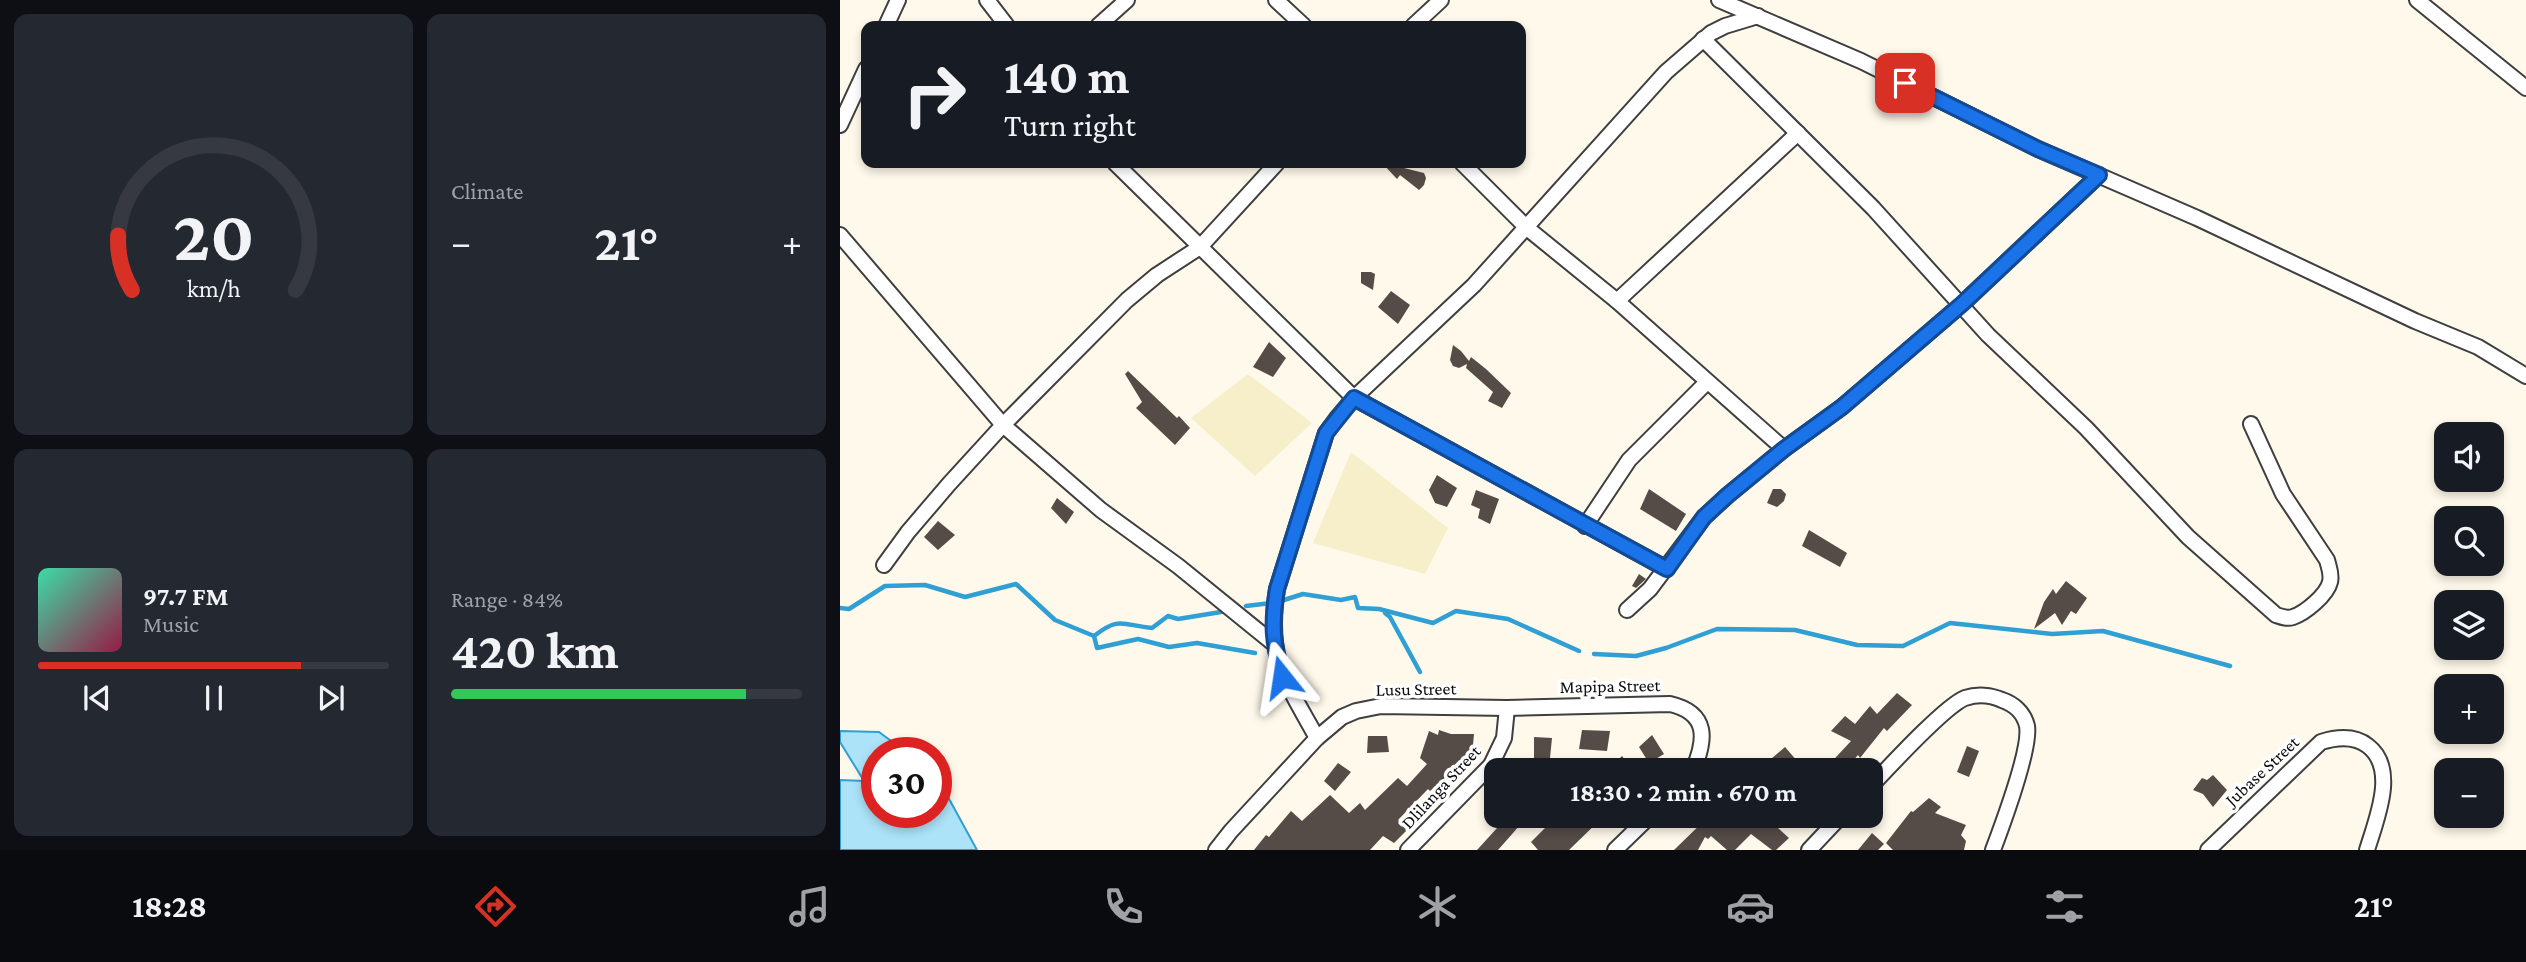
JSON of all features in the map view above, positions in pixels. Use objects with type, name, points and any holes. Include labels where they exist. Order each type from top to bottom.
[{"type":"street","points":[[888,21],[898,0]]},
{"type":"street","points":[[987,0],[1003,21]]},
{"type":"street","points":[[1104,21],[1127,0]]},
{"type":"street","points":[[1276,0],[1299,21]]},
{"type":"street","points":[[1418,21],[1441,0]]},
{"type":"street","points":[[1719,0],[1861,61],[2038,149],[2197,218],[2415,321],[2479,347],[2526,376]]},
{"type":"street","points":[[2417,0],[2526,88]]},
{"type":"street","points":[[1317,738],[1282,677],[1273,643],[1273,613],[1277,589],[1326,433],[1354,398],[1474,285],[1666,72],[1703,39],[1725,26],[1758,16]]},
{"type":"street","points":[[1703,39],[1873,208],[1989,335],[2087,428],[2188,537],[2222,570],[2276,615],[2294,617],[2324,593],[2331,579],[2330,571],[2327,560],[2283,494],[2251,424]]},
{"type":"street","points":[[840,125],[861,80]]},
{"type":"street","points":[[1617,302],[1798,132]]},
{"type":"street","points":[[1120,168],[1354,398],[1667,569]]},
{"type":"street","points":[[884,565],[948,484],[1003,425],[1127,300],[1166,268],[1200,247],[1272,168]]},
{"type":"street","points":[[1467,168],[1527,228],[1617,302],[1784,449]]},
{"type":"street","points":[[1627,610],[1667,569],[1704,517],[1784,449],[1842,407],[1962,304],[2099,175]]},
{"type":"street","points":[[840,236],[1003,425],[1101,510],[1178,566],[1273,643]]},
{"type":"street","points":[[1585,526],[1629,460],[1706,383]]},
{"type":"street","points":[[1883,774],[1947,711],[1964,698],[1978,695],[2012,704],[2023,714],[2027,724],[2026,745],[1993,850]]},
{"type":"street","name":"Mapipa Street","points":[[1507,708],[1670,704],[1679,706],[1693,714],[1701,729],[1698,758]]},
{"type":"street","name":"Lusu Street","points":[[1216,850],[1317,738],[1342,717],[1381,706],[1507,708]]},
{"type":"street","name":"Dlilanga Street","points":[[1408,850],[1491,765],[1504,738],[1507,708]]},
{"type":"street","name":"Jubase Street","points":[[2207,850],[2321,742],[2346,737],[2364,743],[2375,751],[2382,764],[2381,793],[2367,850]]},
{"type":"street","points":[[1615,850],[1638,828]]},
{"type":"street","points":[[1809,850],[1830,828]]},
{"type":"shaded area","points":[[1248,374],[1312,423],[1255,476],[1191,418]]},
{"type":"shaded area","points":[[1351,452],[1448,528],[1425,574],[1313,543]]},
{"type":"water","points":[[840,731],[879,732],[886,737],[861,737],[861,776],[840,742]]},
{"type":"water","points":[[840,780],[861,781],[861,828],[952,828],[952,804],[977,850],[840,850]]},
{"type":"building","points":[[1387,168],[1404,168],[1424,173],[1426,178],[1419,190],[1400,175],[1397,179]]},
{"type":"building","points":[[1361,272],[1375,274],[1373,290],[1361,283]]},
{"type":"building","points":[[1391,291],[1410,305],[1398,324],[1378,307]]},
{"type":"building","points":[[1269,342],[1286,358],[1273,377],[1253,367]]},
{"type":"building","points":[[1453,345],[1469,361],[1471,357],[1486,369],[1511,393],[1502,408],[1488,401],[1493,392],[1466,368],[1467,364],[1459,368],[1453,366],[1450,360]]},
{"type":"building","points":[[1128,371],[1190,428],[1175,445],[1136,408],[1142,402],[1125,374]]},
{"type":"building","points":[[1437,475],[1457,488],[1447,507],[1435,503],[1429,490]]},
{"type":"building","points":[[1649,489],[1686,514],[1676,531],[1640,509]]},
{"type":"building","points":[[1773,489],[1781,489],[1786,494],[1784,501],[1777,507],[1767,503]]},
{"type":"building","points":[[1476,490],[1499,499],[1490,524],[1478,518],[1480,509],[1471,505]]},
{"type":"building","points":[[1057,498],[1074,512],[1066,524],[1051,508]]},
{"type":"building","points":[[938,521],[955,535],[938,550],[924,537]]},
{"type":"building","points":[[1809,530],[1847,553],[1840,567],[1802,546]]},
{"type":"building","points":[[1639,574],[1646,579],[1636,588],[1632,586]]},
{"type":"building","points":[[2066,581],[2087,598],[2076,614],[2071,611],[2062,625],[2055,613],[2034,629],[2044,602],[2053,589],[2056,594]]},
{"type":"building","points":[[1897,693],[1912,705],[1887,731],[1884,728],[1860,758],[1858,755],[1855,758],[1835,758],[1851,741],[1831,731],[1845,716],[1855,724],[1870,706],[1877,714]]},
{"type":"building","points":[[1439,730],[1451,734],[1474,734],[1472,756],[1457,772],[1454,770],[1430,791],[1428,789],[1398,820],[1409,828],[1394,843],[1383,836],[1370,850],[1254,850],[1291,811],[1302,821],[1330,795],[1349,813],[1360,803],[1365,810],[1398,778],[1407,786],[1427,764],[1420,758],[1429,731],[1438,735]]},
{"type":"building","points":[[1582,730],[1610,731],[1607,751],[1579,749]]},
{"type":"building","points":[[1652,735],[1664,754],[1657,758],[1646,758],[1639,747]]},
{"type":"building","points":[[1368,736],[1387,736],[1389,752],[1367,753]]},
{"type":"building","points":[[1534,737],[1552,738],[1550,758],[1534,758]]},
{"type":"building","points":[[1967,746],[1979,751],[1969,777],[1957,772]]},
{"type":"building","points":[[1785,747],[1795,758],[1772,758]]},
{"type":"building","points":[[1338,763],[1351,772],[1335,791],[1324,781]]},
{"type":"building","points":[[2213,775],[2227,790],[2213,807],[2203,794],[2193,790],[2202,778],[2207,780]]},
{"type":"building","points":[[1929,798],[1941,807],[1935,813],[1966,825],[1961,835],[1966,841],[1964,850],[1893,850],[1886,843],[1911,811]]},
{"type":"building","points":[[1497,828],[1517,828],[1498,850],[1477,850]]},
{"type":"building","points":[[1545,828],[1592,828],[1569,850],[1538,850],[1531,842]]},
{"type":"building","points":[[1697,828],[1778,828],[1789,838],[1776,850],[1772,850],[1751,834],[1735,850],[1727,850],[1711,836],[1708,839],[1705,837],[1698,850],[1674,850]]},
{"type":"building","points":[[1872,833],[1884,844],[1878,850],[1858,850]]},
{"type":"waterway","points":[[840,608],[849,609],[885,586],[925,585],[965,597],[1016,584],[1055,620],[1094,636]]},
{"type":"waterway","points":[[1284,600],[1303,594],[1341,600],[1355,597],[1358,608],[1379,609],[1433,623],[1456,611],[1508,619],[1579,651]]},
{"type":"waterway","points":[[1246,606],[1271,603]]},
{"type":"waterway","points":[[1094,636],[1121,623],[1152,628],[1168,616],[1178,619],[1227,611]]},
{"type":"waterway","points":[[1385,613],[1390,617],[1420,672]]},
{"type":"waterway","points":[[1594,654],[1636,656],[1717,629],[1795,630],[1857,645],[1903,646],[1950,623],[2052,634],[2103,631],[2230,666]]},
{"type":"waterway","points":[[1094,636],[1097,648],[1138,639],[1169,647],[1197,643],[1255,653]]},
{"type":"route","points":[[1282,677],[1273,643],[1273,613],[1277,589],[1326,433],[1354,398],[1667,569],[1704,517],[1728,495],[1784,449],[1842,407],[1962,304],[2099,175],[2038,149],[1905,83]]}]
